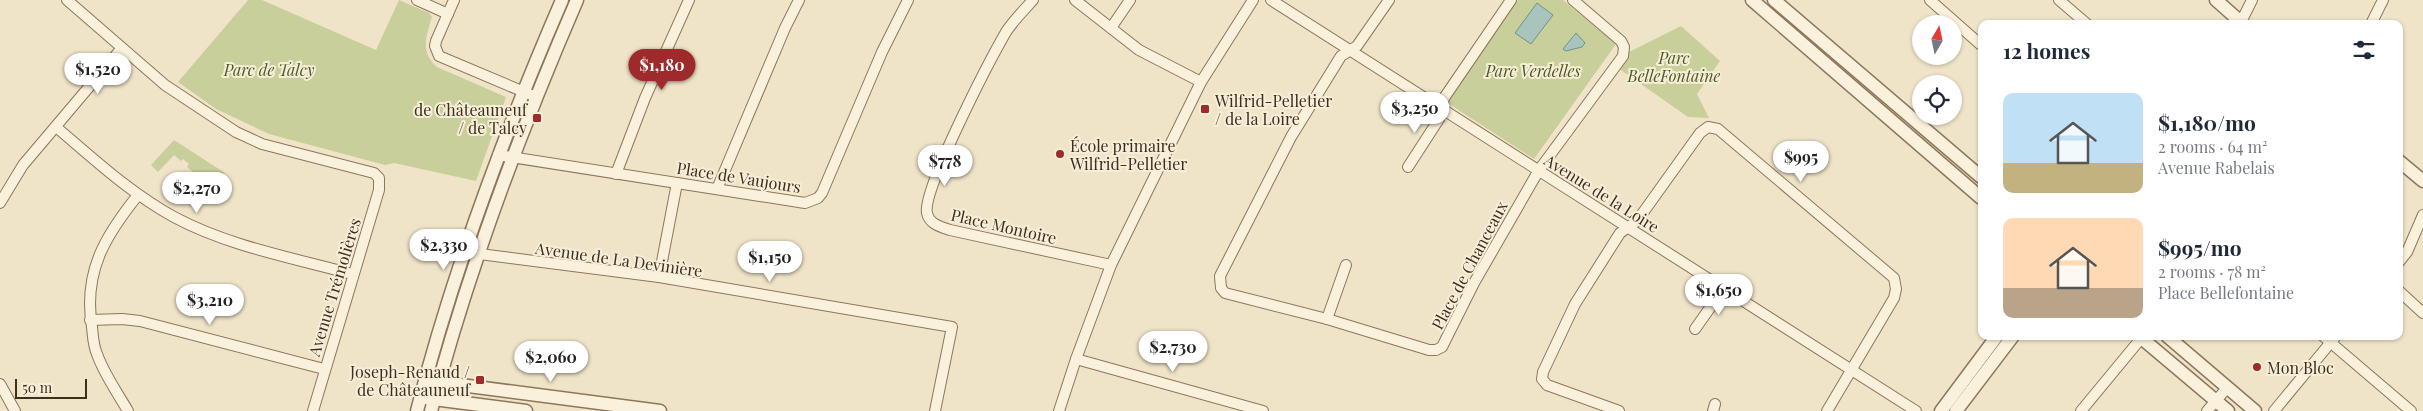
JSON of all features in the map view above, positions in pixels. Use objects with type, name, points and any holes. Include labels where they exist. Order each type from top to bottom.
[{"type":"street","points":[[0,203],[23,165],[122,48],[67,0]]},
{"type":"street","points":[[418,0],[448,14]]},
{"type":"street","points":[[454,0],[435,46],[439,56],[536,97]]},
{"type":"street","points":[[417,411],[464,252],[498,156],[562,0]]},
{"type":"street","points":[[433,405],[438,382],[478,254],[512,158],[577,0]]},
{"type":"street","points":[[616,174],[645,98],[689,0]]},
{"type":"street","points":[[717,189],[785,28],[799,0]]},
{"type":"street","name":"Place de Vaujours","points":[[498,156],[805,203],[818,198],[882,52],[908,0]]},
{"type":"street","name":"Place Montoire","points":[[1033,0],[1007,31],[974,92],[936,175],[928,198],[927,214],[934,224],[950,230],[1111,265]]},
{"type":"street","points":[[1075,0],[1139,50],[1201,82]]},
{"type":"street","points":[[1112,28],[1130,0]]},
{"type":"street","points":[[1059,411],[1111,265],[1201,82],[1252,0]]},
{"type":"street","name":"Avenue de la Loire","points":[[1271,0],[1916,411]]},
{"type":"street","points":[[1350,50],[1357,46],[1389,0]]},
{"type":"street","points":[[1408,167],[1439,119],[1444,98],[1511,0]]},
{"type":"street","name":"Place de Chanceaux","points":[[1350,50],[1341,56],[1291,137],[1220,276],[1221,288],[1225,293],[1327,319],[1430,350],[1436,350],[1442,346],[1474,282],[1539,170],[1623,56],[1624,48],[1621,41],[1573,0]]},
{"type":"street","points":[[1752,0],[1978,195]]},
{"type":"street","points":[[1774,0],[1978,174]]},
{"type":"street","points":[[1930,0],[1978,42]]},
{"type":"street","points":[[2059,0],[2082,20]]},
{"type":"street","points":[[2216,0],[2238,20]]},
{"type":"street","points":[[2242,20],[2252,0]]},
{"type":"street","points":[[2373,20],[2383,0]]},
{"type":"street","name":"Avenue Trémolières","points":[[122,48],[174,93],[236,132],[262,144],[376,174],[381,184],[352,274],[313,411]]},
{"type":"street","points":[[56,127],[138,195],[175,218],[212,233],[352,274]]},
{"type":"street","points":[[1619,411],[1547,386],[1542,379],[1574,304],[1620,233],[1637,221],[1700,133],[1708,127],[1718,129],[1894,278],[1896,289],[1894,298],[1850,369],[1827,411]]},
{"type":"street","points":[[2403,164],[2423,182]]},
{"type":"street","points":[[659,277],[677,183]]},
{"type":"street","points":[[128,411],[96,354],[90,320],[91,282],[100,252],[112,228],[138,195]]},
{"type":"street","points":[[2403,257],[2423,216]]},
{"type":"street","name":"Avenue de La Devinière","points":[[464,252],[659,277],[952,327],[935,411]]},
{"type":"street","points":[[1327,319],[1346,265]]},
{"type":"street","points":[[1695,329],[1724,288]]},
{"type":"street","points":[[2403,295],[2423,313]]},
{"type":"street","points":[[90,320],[122,319],[140,321],[324,369]]},
{"type":"street","points":[[1941,411],[1994,340]]},
{"type":"street","points":[[1956,411],[2010,340]]},
{"type":"street","points":[[2081,411],[2139,340]]},
{"type":"street","points":[[2145,340],[2228,411]]},
{"type":"street","points":[[2172,340],[2255,411]]},
{"type":"street","points":[[2274,411],[2328,340]]},
{"type":"street","points":[[2332,340],[2411,411]]},
{"type":"street","points":[[1076,359],[1263,411]]},
{"type":"street","points":[[425,381],[660,411]]},
{"type":"street","points":[[0,384],[14,411]]},
{"type":"street","points":[[2207,411],[2228,388]]},
{"type":"street","points":[[421,397],[433,405],[526,411]]},
{"type":"green space","name":"Parc de Talcy","points":[[248,0],[262,0],[376,50],[399,0],[429,13],[432,17],[426,38],[426,50],[428,56],[437,67],[506,97],[476,181],[394,163],[385,165],[269,134],[216,109],[178,82]]},
{"type":"green space","name":"Parc Verdelles","points":[[1518,0],[1563,0],[1616,44],[1534,159],[1446,102]]},
{"type":"green space","name":"Parc BelleFontaine","points":[[1681,26],[1720,61],[1697,94],[1709,118],[1688,117],[1618,68],[1629,52]]},
{"type":"green space","points":[[174,140],[225,173],[211,188],[187,167],[189,164],[183,159],[181,161],[174,155],[158,172],[151,165]]},
{"type":"water","points":[[1537,3],[1553,15],[1531,44],[1515,33]]},
{"type":"water","points":[[1576,33],[1585,43],[1582,47],[1566,51],[1563,49]]},
{"type":"place","name":"Wilfrid-Pelletier / de la Loire","points":[[1205,109]]},
{"type":"place","name":"de Châteauneuf / de Talcy","points":[[537,118]]},
{"type":"place","name":"École primaire Wilfrid-Pelletier","points":[[1060,154]]},
{"type":"place","name":"Mon Bloc","points":[[2257,367]]},
{"type":"place","name":"Joseph-Renaud / de Châteauneuf","points":[[480,380]]}]
